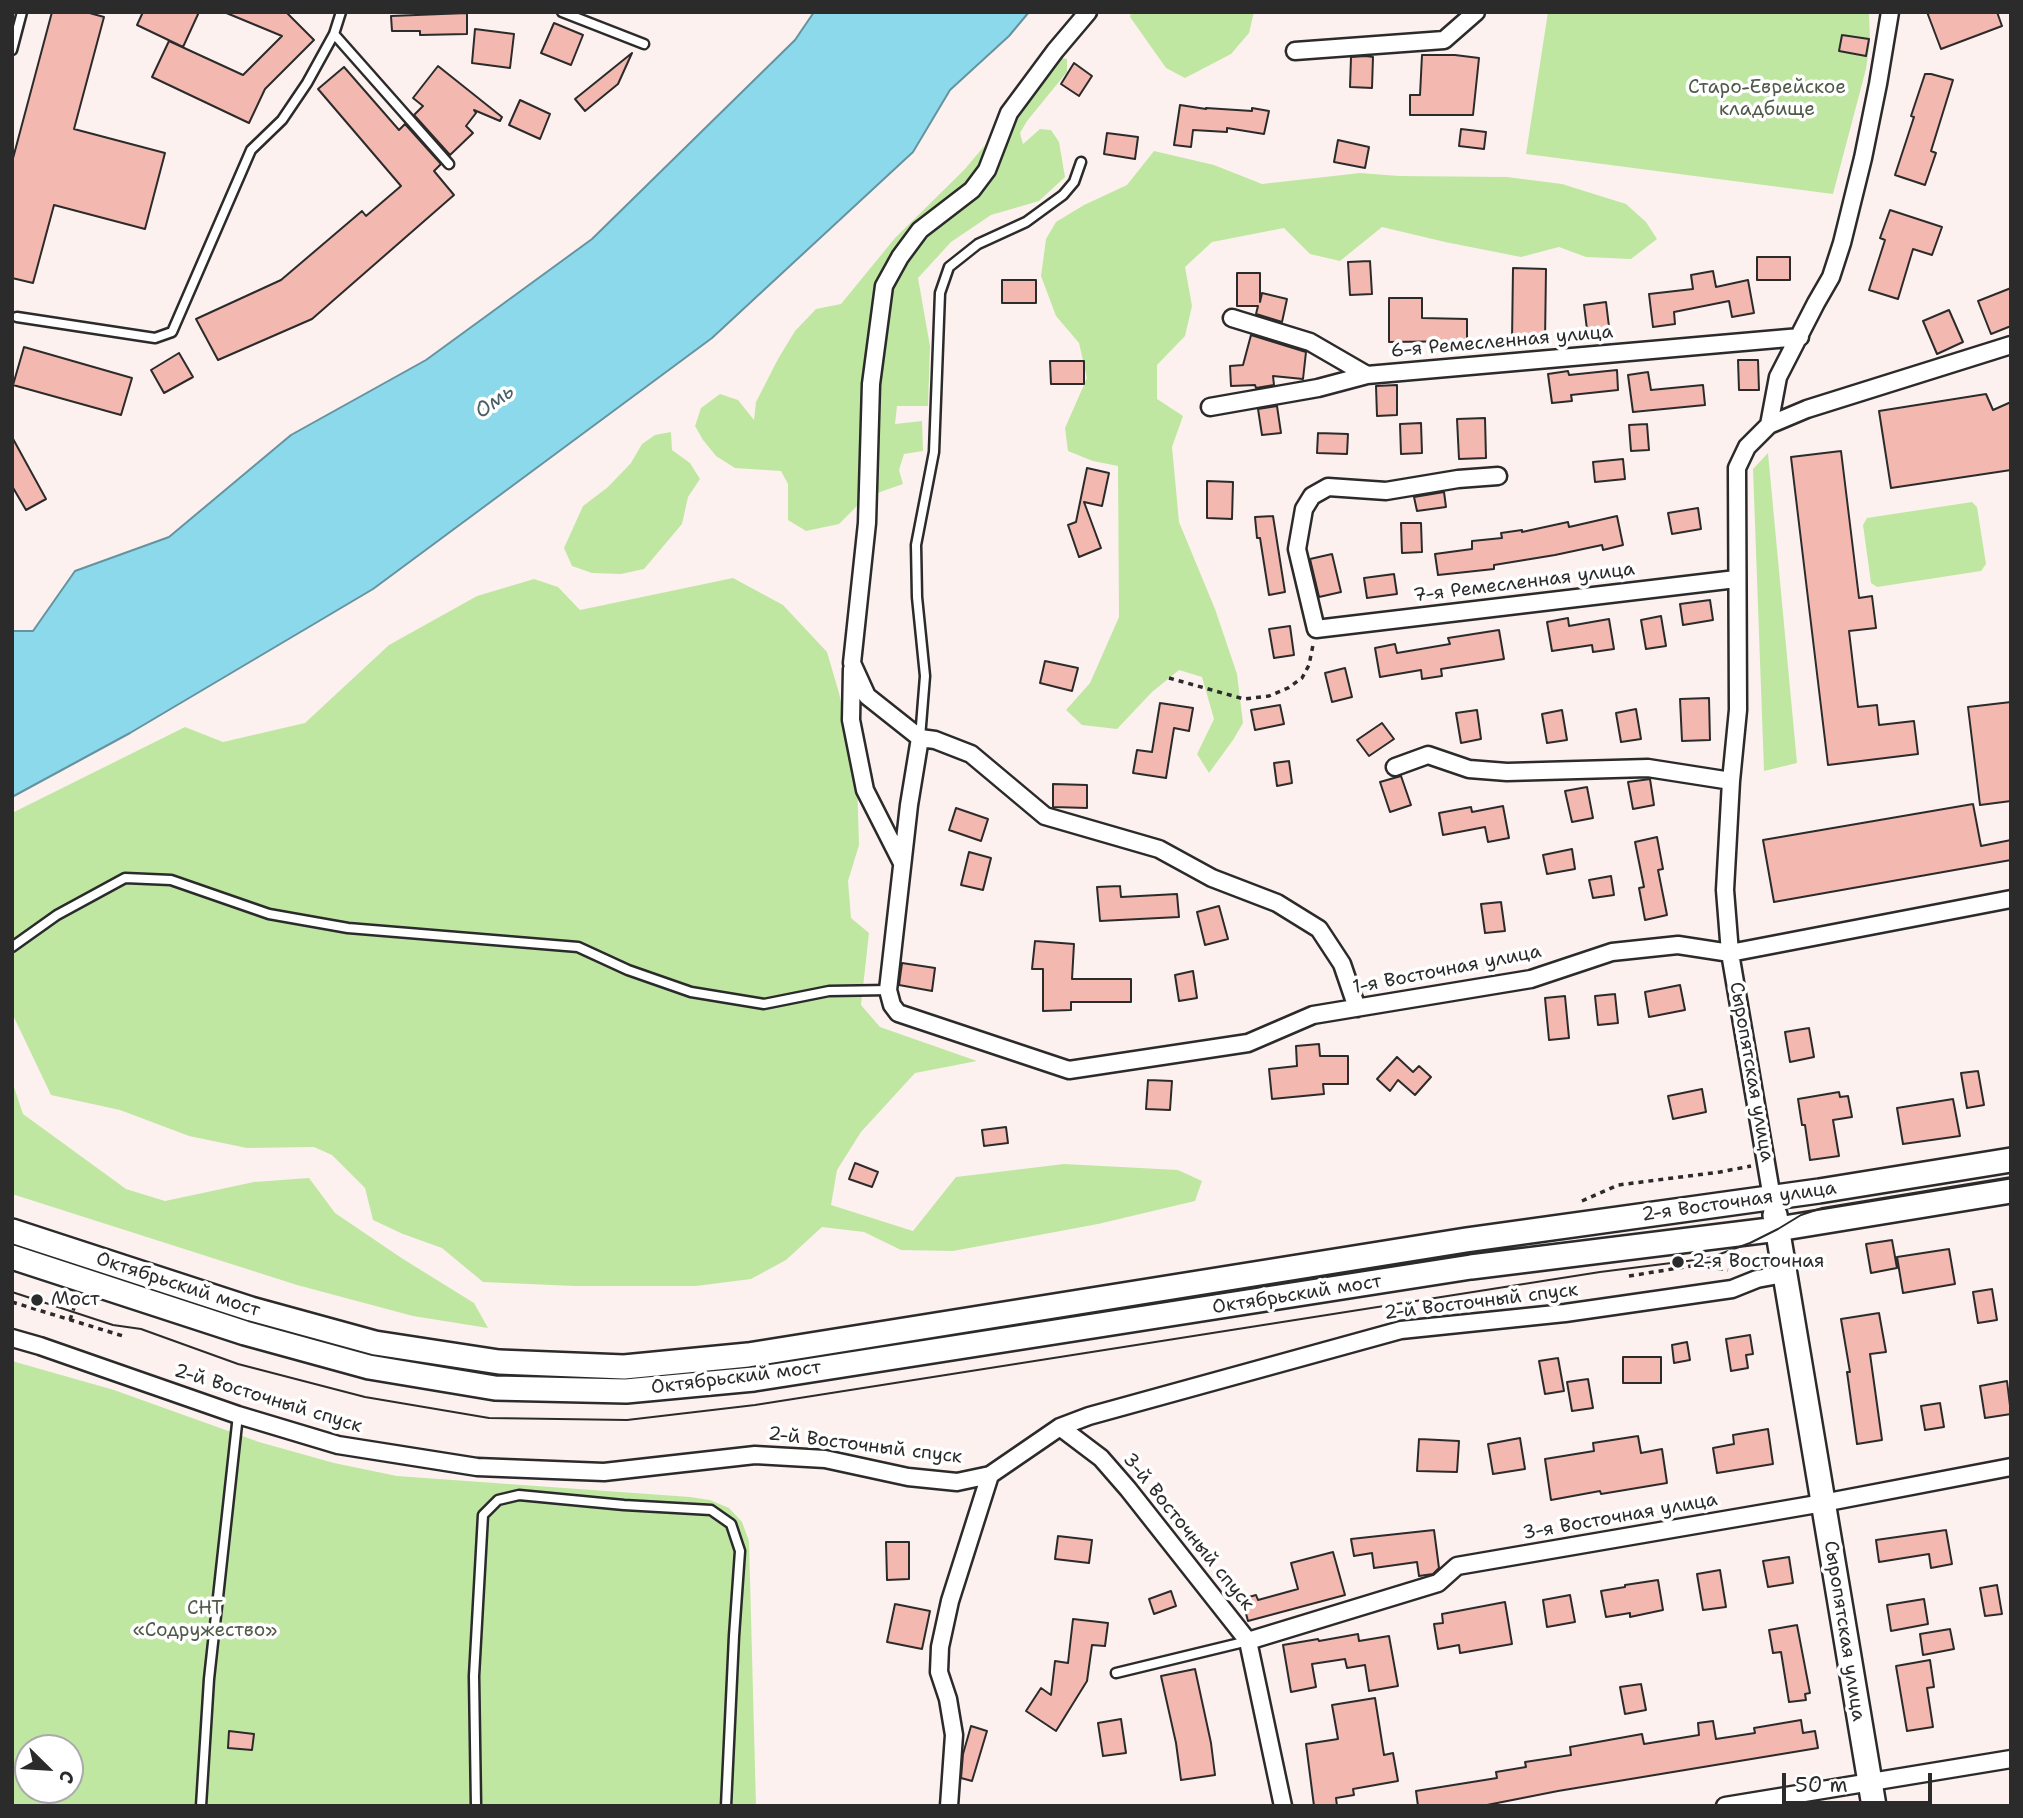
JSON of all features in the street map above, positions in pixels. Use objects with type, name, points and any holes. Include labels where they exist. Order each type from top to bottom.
[{"type":"main road","name":"2-я Восточная улица","points":[[1466,1240],[1772,1198],[2011,1160]]},
{"type":"main road","name":"2-я Восточная улица","points":[[1471,1267],[1778,1229],[2011,1191]]},
{"type":"main road","name":"Сыропятская улица","points":[[1772,1198],[1874,1806]]},
{"type":"main road","name":"Октябрьский мост","points":[[12,1231],[251,1309],[375,1343],[499,1362],[624,1367],[748,1355],[1466,1240]]},
{"type":"main road","name":"Октябрьский мост","points":[[12,1256],[245,1333],[369,1367],[495,1388],[626,1391],[754,1380],[1471,1267]]},
{"type":"street","points":[[902,863],[865,790],[852,720],[852,663],[867,523],[871,384],[884,286],[900,257],[920,230],[972,190],[987,170],[1009,113],[1087,12]]},
{"type":"street","points":[[1295,51],[1444,40],[1476,12]]},
{"type":"street","points":[[1769,425],[1778,377],[1815,303],[1831,278],[1842,243],[1863,158],[1890,12]]},
{"type":"street","points":[[1232,318],[1310,342],[1367,375]]},
{"type":"street","name":"6-я Ремесленная улица","points":[[1210,407],[1318,388],[1367,375],[1800,337]]},
{"type":"street","points":[[1769,425],[1807,409],[2011,345]]},
{"type":"street","name":"Сыропятская улица","points":[[1769,425],[1747,447],[1737,468],[1738,710],[1725,890],[1730,953],[1772,1198]]},
{"type":"street","points":[[1316,629],[1297,549],[1304,509],[1312,496],[1328,487],[1385,491],[1458,479],[1498,476]]},
{"type":"street","name":"7-я Ремесленная улица","points":[[1316,629],[1736,579]]},
{"type":"street","points":[[852,663],[867,696],[920,738],[936,740],[971,754],[1045,816],[1159,849],[1212,878],[1277,903],[1320,929],[1342,964],[1357,1009]]},
{"type":"street","points":[[888,990],[909,805],[920,738]]},
{"type":"street","points":[[1395,766],[1428,755],[1469,769],[1507,772],[1648,768],[1731,781]]},
{"type":"street","name":"1-я Восточная улица","points":[[888,990],[892,1005],[898,1013],[1069,1070],[1248,1043],[1313,1015],[1531,979],[1612,953],[1678,945],[1730,953],[2011,899]]},
{"type":"street","name":"2-й Восточный спуск","points":[[12,1338],[238,1415],[338,1445],[477,1467],[604,1472],[755,1455],[825,1459],[908,1477],[957,1482],[990,1475],[1060,1427],[1089,1416],[1401,1330],[1564,1313],[1732,1289],[1757,1279],[1784,1274]]},
{"type":"street","name":"3-й Восточный спуск","points":[[1060,1427],[1101,1458],[1248,1640]]},
{"type":"street","name":"3-я Восточная улица","points":[[1248,1640],[1438,1583],[1457,1566],[1823,1503],[2011,1467]]},
{"type":"street","points":[[949,1806],[954,1735],[948,1699],[939,1672],[940,1647],[950,1601],[990,1475]]},
{"type":"street","points":[[1248,1640],[1283,1806]]},
{"type":"street","points":[[1725,1806],[2011,1759]]},
{"type":"lane","points":[[12,50],[22,12]]},
{"type":"lane","points":[[17,317],[155,338],[172,332],[251,150],[282,120],[307,83],[334,34],[341,12]]},
{"type":"lane","points":[[562,12],[644,44]]},
{"type":"lane","points":[[334,34],[449,164]]},
{"type":"lane","points":[[920,738],[925,676],[917,597],[916,545],[934,453],[940,293],[949,267],[978,244],[1026,222],[1063,195],[1074,183],[1081,162]]},
{"type":"lane","points":[[12,947],[57,915],[125,878],[171,880],[269,914],[348,928],[578,947],[628,970],[691,992],[764,1004],[829,991],[888,990]]},
{"type":"lane","points":[[201,1806],[209,1679],[238,1415]]},
{"type":"lane","points":[[477,1806],[474,1676],[483,1515],[498,1500],[519,1495],[711,1510],[731,1524],[740,1551],[726,1806]]},
{"type":"lane","points":[[1116,1673],[1248,1640]]},
{"type":"path","points":[[1168,678],[1244,699],[1269,696],[1302,678],[1309,665],[1316,629]]},
{"type":"path","points":[[1574,1205],[1618,1185],[1757,1165]]},
{"type":"path","points":[[1629,1276],[1697,1265],[1730,1270],[1757,1279]]},
{"type":"path","points":[[70,1320],[78,1297]]},
{"type":"path","points":[[12,1302],[123,1336]]},
{"type":"green space","points":[[1131,12],[1254,12],[1249,33],[1231,54],[1185,78],[1166,68],[1130,17]]},
{"type":"green space","name":"Старо-Еврейское кладбище","points":[[1548,12],[1869,12],[1870,41],[1866,69],[1833,194],[1526,154]]},
{"type":"green space","points":[[1067,59],[1067,72],[1020,133],[1023,144],[1040,129],[1051,130],[1059,142],[1065,177],[1039,201],[991,215],[951,242],[918,278],[930,346],[928,406],[897,406],[895,424],[922,421],[923,451],[904,454],[899,470],[903,484],[880,492],[859,504],[839,524],[806,531],[788,520],[788,484],[781,471],[735,468],[716,456],[695,426],[701,408],[720,394],[738,400],[754,420],[756,402],[795,331],[816,309],[841,304],[895,238],[964,170],[1056,61]]},
{"type":"green space","points":[[1154,151],[1214,165],[1262,184],[1360,173],[1507,177],[1562,184],[1626,204],[1646,222],[1657,239],[1631,259],[1586,257],[1559,247],[1521,257],[1382,227],[1340,261],[1310,254],[1284,228],[1212,242],[1185,267],[1192,306],[1185,336],[1157,365],[1157,399],[1183,416],[1172,447],[1179,522],[1215,609],[1237,674],[1243,723],[1209,773],[1197,754],[1214,719],[1202,677],[1179,670],[1152,692],[1117,729],[1082,725],[1066,710],[1090,683],[1119,617],[1118,466],[1093,461],[1068,451],[1065,428],[1087,378],[1079,343],[1056,316],[1041,276],[1046,239],[1056,222],[1084,205],[1127,185]]},
{"type":"green space","points":[[671,432],[672,450],[690,463],[700,479],[688,497],[682,524],[644,569],[621,574],[592,573],[572,566],[564,548],[583,506],[608,487],[631,463],[642,444],[655,435]]},
{"type":"green space","points":[[1768,453],[1797,763],[1764,771],[1753,469]]},
{"type":"green space","points":[[1972,502],[1977,507],[1986,564],[1981,571],[1877,587],[1871,583],[1863,525],[1867,518]]},
{"type":"green space","points":[[733,578],[783,605],[827,652],[839,693],[857,779],[859,845],[848,881],[851,918],[869,933],[861,1005],[880,1027],[977,1061],[915,1073],[861,1132],[837,1170],[831,1205],[913,1231],[956,1177],[1064,1164],[1178,1170],[1202,1181],[1195,1201],[1098,1224],[953,1251],[901,1250],[864,1232],[822,1227],[786,1260],[751,1279],[696,1286],[574,1286],[483,1282],[442,1248],[373,1220],[365,1188],[332,1155],[314,1147],[247,1148],[189,1136],[120,1110],[51,1095],[12,1013],[12,813],[185,727],[223,742],[305,723],[389,645],[477,596],[534,579],[558,587],[580,610]]},
{"type":"green space","points":[[12,1081],[23,1114],[126,1189],[165,1201],[254,1182],[309,1178],[335,1213],[474,1303],[488,1328],[413,1316],[297,1285],[12,1194]]},
{"type":"green space","name":"СНТ «Содружество»","points":[[12,1361],[114,1390],[259,1442],[334,1463],[397,1476],[690,1497],[710,1500],[729,1508],[742,1522],[749,1541],[756,1806],[12,1806]]},
{"type":"water","name":"Омь","points":[[814,12],[1029,12],[1009,36],[950,90],[913,152],[712,338],[373,589],[130,733],[12,797],[12,631],[33,631],[75,571],[169,537],[291,435],[426,360],[592,239],[795,40]]},
{"type":"building","points":[[52,12],[86,12],[104,17],[74,129],[165,153],[145,229],[54,205],[33,283],[12,278],[12,162]]},
{"type":"building","points":[[143,12],[199,12],[183,47],[137,25]]},
{"type":"building","points":[[224,12],[286,12],[314,40],[265,89],[249,123],[152,77],[169,41],[243,75],[282,36]]},
{"type":"building","points":[[1927,12],[1997,12],[2002,26],[1941,49]]},
{"type":"building","points":[[467,13],[467,34],[420,35],[420,31],[392,31],[391,16]]},
{"type":"building","points":[[554,23],[583,35],[571,65],[541,53]]},
{"type":"building","points":[[475,29],[514,34],[510,68],[472,63]]},
{"type":"building","points":[[1842,35],[1869,39],[1866,56],[1839,51]]},
{"type":"building","points":[[632,53],[618,84],[585,111],[575,99]]},
{"type":"building","points":[[1422,55],[1479,58],[1473,115],[1410,115],[1410,95],[1420,95]]},
{"type":"building","points":[[1351,57],[1373,57],[1372,88],[1350,87]]},
{"type":"building","points":[[1074,63],[1092,76],[1079,96],[1061,84]]},
{"type":"building","points":[[438,66],[502,117],[500,121],[474,110],[476,113],[466,126],[473,133],[450,155],[414,115],[423,106],[413,98]]},
{"type":"building","points":[[344,67],[399,130],[405,124],[441,164],[434,171],[454,195],[312,319],[218,360],[196,319],[281,280],[362,211],[366,216],[401,186],[318,89]]},
{"type":"building","points":[[1925,74],[1953,80],[1931,151],[1936,153],[1925,185],[1895,175]]},
{"type":"building","points":[[520,100],[550,114],[540,139],[509,125]]},
{"type":"building","points":[[1180,105],[1206,109],[1252,111],[1252,108],[1269,111],[1264,134],[1227,128],[1227,132],[1193,130],[1191,147],[1174,145]]},
{"type":"building","points":[[1461,129],[1486,132],[1484,149],[1459,146]]},
{"type":"building","points":[[1107,133],[1138,137],[1135,159],[1104,154]]},
{"type":"building","points":[[1338,140],[1369,147],[1365,168],[1334,162]]},
{"type":"building","points":[[1890,210],[1942,227],[1932,255],[1913,249],[1898,299],[1869,290],[1885,240],[1880,238]]},
{"type":"building","points":[[1757,257],[1790,257],[1790,280],[1757,280]]},
{"type":"building","points":[[1370,261],[1372,294],[1350,295],[1348,262]]},
{"type":"building","points":[[1513,268],[1546,269],[1545,342],[1512,341]]},
{"type":"building","points":[[1713,271],[1716,287],[1748,280],[1754,313],[1732,317],[1729,301],[1674,312],[1675,324],[1653,327],[1649,294],[1693,289],[1691,275]]},
{"type":"building","points":[[1237,273],[1260,273],[1260,302],[1262,293],[1287,299],[1282,322],[1256,314],[1258,306],[1237,306]]},
{"type":"building","points":[[1002,280],[1036,280],[1036,303],[1002,303]]},
{"type":"building","points":[[2011,288],[2011,326],[1991,334],[1978,301]]},
{"type":"building","points":[[1389,298],[1422,298],[1422,318],[1467,319],[1467,341],[1389,342]]},
{"type":"building","points":[[1606,302],[1610,335],[1588,338],[1584,305]]},
{"type":"building","points":[[1949,310],[1963,342],[1937,354],[1923,321]]},
{"type":"building","points":[[1251,335],[1306,352],[1303,379],[1273,376],[1274,385],[1256,388],[1255,385],[1231,386],[1230,366],[1243,365]]},
{"type":"building","points":[[24,347],[132,378],[121,415],[13,385]]},
{"type":"building","points":[[179,353],[193,377],[164,393],[151,370]]},
{"type":"building","points":[[1738,360],[1758,360],[1759,390],[1739,390]]},
{"type":"building","points":[[1050,361],[1084,361],[1084,384],[1051,384]]},
{"type":"building","points":[[1617,370],[1618,390],[1571,395],[1572,401],[1552,403],[1548,374],[1568,371],[1569,375]]},
{"type":"building","points":[[1648,372],[1651,390],[1703,385],[1705,405],[1633,412],[1628,375]]},
{"type":"building","points":[[1397,385],[1397,415],[1377,416],[1376,386]]},
{"type":"building","points":[[1986,394],[1993,410],[2011,402],[2011,470],[1891,488],[1879,411]]},
{"type":"building","points":[[1277,406],[1281,433],[1262,435],[1258,409]]},
{"type":"building","points":[[1485,418],[1486,458],[1459,459],[1457,419]]},
{"type":"building","points":[[1421,423],[1422,453],[1401,454],[1400,424]]},
{"type":"building","points":[[1647,424],[1649,450],[1631,451],[1629,425]]},
{"type":"building","points":[[1318,433],[1348,434],[1347,454],[1317,453]]},
{"type":"building","points":[[12,437],[46,499],[26,510],[12,486]]},
{"type":"building","points":[[1841,451],[1859,598],[1872,596],[1876,628],[1849,631],[1858,707],[1877,705],[1879,725],[1914,721],[1918,754],[1828,765],[1791,457]]},
{"type":"building","points":[[1623,459],[1625,479],[1595,482],[1593,462]]},
{"type":"building","points":[[1087,468],[1109,473],[1102,506],[1084,502],[1101,548],[1079,557],[1068,525],[1076,522]]},
{"type":"building","points":[[1207,481],[1233,482],[1232,519],[1207,518]]},
{"type":"building","points":[[1444,492],[1446,507],[1417,511],[1414,497]]},
{"type":"building","points":[[1698,508],[1701,529],[1672,534],[1668,513]]},
{"type":"building","points":[[1273,516],[1285,592],[1269,595],[1255,517]]},
{"type":"building","points":[[1617,516],[1623,545],[1603,550],[1602,545],[1494,565],[1494,569],[1438,575],[1435,554],[1472,549],[1472,541],[1502,538],[1501,533],[1522,532],[1568,522],[1569,527]]},
{"type":"building","points":[[1401,523],[1421,523],[1422,552],[1402,553]]},
{"type":"building","points":[[1332,554],[1341,592],[1319,597],[1310,559]]},
{"type":"building","points":[[1394,574],[1397,594],[1367,598],[1364,578]]},
{"type":"building","points":[[1710,600],[1713,620],[1683,625],[1680,604]]},
{"type":"building","points":[[1661,616],[1666,646],[1646,649],[1641,620]]},
{"type":"building","points":[[1568,618],[1569,626],[1609,619],[1614,649],[1593,652],[1592,645],[1552,651],[1547,622]]},
{"type":"building","points":[[1290,626],[1294,655],[1274,658],[1269,629]]},
{"type":"building","points":[[1499,630],[1504,659],[1441,669],[1442,676],[1422,679],[1421,670],[1380,677],[1375,648],[1395,644],[1397,653],[1450,644],[1448,638]]},
{"type":"building","points":[[1045,661],[1078,668],[1072,691],[1040,683]]},
{"type":"building","points":[[1345,668],[1352,697],[1332,702],[1325,673]]},
{"type":"building","points":[[1709,698],[1710,740],[1682,741],[1680,699]]},
{"type":"building","points":[[2011,702],[2011,801],[1980,805],[1968,707]]},
{"type":"building","points":[[1160,703],[1193,708],[1189,731],[1174,728],[1166,778],[1133,773],[1137,750],[1152,752]]},
{"type":"building","points":[[1280,705],[1284,724],[1255,730],[1251,710]]},
{"type":"building","points":[[1636,709],[1641,739],[1621,742],[1616,713]]},
{"type":"building","points":[[1477,710],[1481,739],[1461,743],[1456,713]]},
{"type":"building","points":[[1562,710],[1567,740],[1547,743],[1542,714]]},
{"type":"building","points":[[1382,723],[1394,739],[1369,756],[1357,740]]},
{"type":"building","points":[[1289,761],[1292,783],[1277,786],[1274,763]]},
{"type":"building","points":[[1401,776],[1411,805],[1390,812],[1380,782]]},
{"type":"building","points":[[1650,779],[1654,805],[1633,809],[1628,782]]},
{"type":"building","points":[[1053,784],[1087,785],[1087,808],[1053,807]]},
{"type":"building","points":[[1587,787],[1593,818],[1572,822],[1565,791]]},
{"type":"building","points":[[1973,804],[1981,846],[2011,840],[2011,860],[1774,902],[1763,840]]},
{"type":"building","points":[[1503,806],[1509,838],[1488,842],[1485,827],[1443,835],[1439,813],[1471,807],[1472,812]]},
{"type":"building","points":[[956,808],[988,819],[981,841],[949,830]]},
{"type":"building","points":[[1657,837],[1663,869],[1658,870],[1667,915],[1645,920],[1639,888],[1644,887],[1635,842]]},
{"type":"building","points":[[1572,849],[1575,869],[1547,874],[1543,855]]},
{"type":"building","points":[[969,852],[991,858],[983,890],[961,885]]},
{"type":"building","points":[[1611,876],[1614,895],[1593,898],[1589,880]]},
{"type":"building","points":[[1120,886],[1121,897],[1177,894],[1179,917],[1100,921],[1097,887]]},
{"type":"building","points":[[1501,902],[1505,931],[1485,933],[1481,904]]},
{"type":"building","points":[[1219,906],[1228,939],[1205,945],[1197,912]]},
{"type":"building","points":[[1035,941],[1074,944],[1072,979],[1131,979],[1131,1002],[1071,1002],[1071,1010],[1043,1011],[1043,969],[1032,969]]},
{"type":"building","points":[[902,963],[935,968],[932,991],[899,985]]},
{"type":"building","points":[[1193,971],[1197,998],[1179,1001],[1175,975]]},
{"type":"building","points":[[1680,985],[1685,1010],[1649,1017],[1645,992]]},
{"type":"building","points":[[1615,994],[1618,1023],[1598,1025],[1595,996]]},
{"type":"building","points":[[1565,996],[1569,1038],[1549,1040],[1545,998]]},
{"type":"building","points":[[1809,1028],[1814,1057],[1790,1062],[1785,1032]]},
{"type":"building","points":[[1319,1044],[1320,1056],[1348,1056],[1348,1084],[1323,1084],[1324,1094],[1272,1099],[1269,1069],[1297,1066],[1296,1046]]},
{"type":"building","points":[[1397,1057],[1413,1072],[1419,1066],[1431,1077],[1415,1095],[1398,1080],[1390,1091],[1377,1079]]},
{"type":"building","points":[[1978,1071],[1984,1105],[1967,1108],[1961,1073]]},
{"type":"building","points":[[1148,1080],[1172,1081],[1170,1110],[1146,1109]]},
{"type":"building","points":[[1702,1089],[1706,1112],[1673,1119],[1668,1096]]},
{"type":"building","points":[[1839,1092],[1840,1097],[1848,1096],[1852,1117],[1833,1120],[1839,1156],[1810,1160],[1798,1099]]},
{"type":"building","points":[[1953,1099],[1960,1136],[1903,1144],[1897,1108]]},
{"type":"building","points":[[1006,1127],[1008,1143],[984,1146],[982,1130]]},
{"type":"building","points":[[855,1163],[878,1172],[872,1187],[849,1179]]},
{"type":"building","points":[[1892,1240],[1897,1268],[1871,1273],[1866,1244]]},
{"type":"building","points":[[1949,1249],[1955,1284],[1903,1293],[1897,1257]]},
{"type":"building","points":[[1992,1289],[1997,1320],[1978,1323],[1973,1292]]},
{"type":"building","points":[[1879,1313],[1886,1352],[1870,1354],[1882,1440],[1857,1444],[1847,1372],[1850,1372],[1841,1319]]},
{"type":"building","points":[[1750,1335],[1753,1354],[1746,1355],[1748,1368],[1731,1371],[1726,1339]]},
{"type":"building","points":[[1687,1342],[1690,1360],[1674,1363],[1672,1345]]},
{"type":"building","points":[[1623,1357],[1661,1357],[1661,1383],[1623,1383]]},
{"type":"building","points":[[1558,1358],[1564,1391],[1545,1394],[1539,1361]]},
{"type":"building","points":[[1588,1379],[1593,1408],[1572,1411],[1567,1382]]},
{"type":"building","points":[[2007,1381],[2011,1414],[1985,1418],[1980,1386]]},
{"type":"building","points":[[1940,1403],[1944,1427],[1925,1430],[1921,1406]]},
{"type":"building","points":[[1768,1429],[1773,1464],[1717,1473],[1713,1448],[1734,1444],[1733,1435]]},
{"type":"building","points":[[1638,1436],[1641,1453],[1662,1449],[1667,1483],[1551,1500],[1545,1459],[1594,1451],[1593,1443]]},
{"type":"building","points":[[1520,1438],[1525,1469],[1493,1474],[1488,1444]]},
{"type":"building","points":[[1419,1439],[1459,1441],[1457,1472],[1417,1471]]},
{"type":"building","points":[[1434,1530],[1439,1568],[1433,1574],[1419,1576],[1417,1562],[1374,1568],[1372,1553],[1354,1556],[1351,1539]]},
{"type":"building","points":[[1946,1530],[1952,1564],[1931,1568],[1929,1554],[1879,1562],[1876,1540]]},
{"type":"building","points":[[1058,1536],[1092,1540],[1089,1563],[1055,1559]]},
{"type":"building","points":[[886,1542],[909,1542],[909,1579],[887,1580]]},
{"type":"building","points":[[1333,1552],[1345,1595],[1248,1621],[1242,1599],[1256,1595],[1258,1600],[1298,1589],[1291,1563]]},
{"type":"building","points":[[1789,1557],[1793,1583],[1768,1587],[1763,1561]]},
{"type":"building","points":[[1720,1570],[1726,1607],[1703,1610],[1697,1574]]},
{"type":"building","points":[[1658,1580],[1663,1610],[1630,1617],[1630,1613],[1606,1617],[1601,1591]]},
{"type":"building","points":[[1997,1585],[2002,1614],[1985,1616],[1980,1588]]},
{"type":"building","points":[[1171,1591],[1176,1606],[1154,1614],[1149,1599]]},
{"type":"building","points":[[1570,1595],[1575,1622],[1547,1627],[1543,1600]]},
{"type":"building","points":[[1924,1599],[1928,1624],[1891,1631],[1887,1605]]},
{"type":"building","points":[[1505,1602],[1512,1644],[1460,1653],[1459,1645],[1438,1649],[1434,1624],[1443,1623],[1442,1614]]},
{"type":"building","points":[[895,1604],[930,1611],[922,1649],[887,1642]]},
{"type":"building","points":[[1073,1619],[1108,1623],[1105,1646],[1092,1645],[1087,1681],[1056,1731],[1026,1711],[1041,1688],[1051,1695],[1055,1661],[1068,1663]]},
{"type":"building","points":[[1797,1625],[1810,1693],[1805,1694],[1806,1700],[1789,1702],[1781,1652],[1773,1653],[1769,1630]]},
{"type":"building","points":[[1950,1629],[1954,1649],[1923,1655],[1920,1634]]},
{"type":"building","points":[[1358,1634],[1359,1641],[1389,1636],[1398,1686],[1369,1691],[1365,1665],[1347,1668],[1345,1659],[1312,1664],[1316,1687],[1291,1692],[1283,1645]]},
{"type":"building","points":[[1930,1660],[1934,1687],[1927,1688],[1933,1727],[1907,1731],[1896,1666]]},
{"type":"building","points":[[1195,1669],[1215,1775],[1181,1780],[1161,1676]]},
{"type":"building","points":[[1641,1684],[1646,1710],[1625,1714],[1620,1687]]},
{"type":"building","points":[[1375,1698],[1384,1755],[1393,1753],[1398,1781],[1353,1789],[1354,1795],[1336,1798],[1337,1806],[1314,1806],[1306,1744],[1338,1739],[1332,1705]]},
{"type":"building","points":[[1121,1719],[1126,1753],[1103,1756],[1098,1723]]},
{"type":"building","points":[[1801,1720],[1803,1733],[1815,1731],[1818,1748],[1482,1806],[1418,1806],[1416,1791],[1497,1778],[1496,1772],[1526,1767],[1525,1762],[1571,1755],[1570,1747],[1642,1734],[1644,1744],[1699,1735],[1698,1723],[1713,1721],[1716,1739],[1755,1733],[1754,1728]]},
{"type":"building","points":[[971,1726],[987,1731],[972,1781],[961,1778],[963,1754]]},
{"type":"building","points":[[229,1731],[254,1734],[252,1750],[228,1748]]},
{"type":"tram line","points":[[12,1292],[113,1325],[141,1329],[238,1364],[365,1397],[489,1418],[627,1420],[755,1405],[1600,1272],[1703,1259],[1750,1243],[1801,1215],[1822,1208],[2011,1177]]},
{"type":"place","name":"2-я Восточная","points":[[1678,1262]]},
{"type":"place","name":"Мост","points":[[37,1300]]}]
